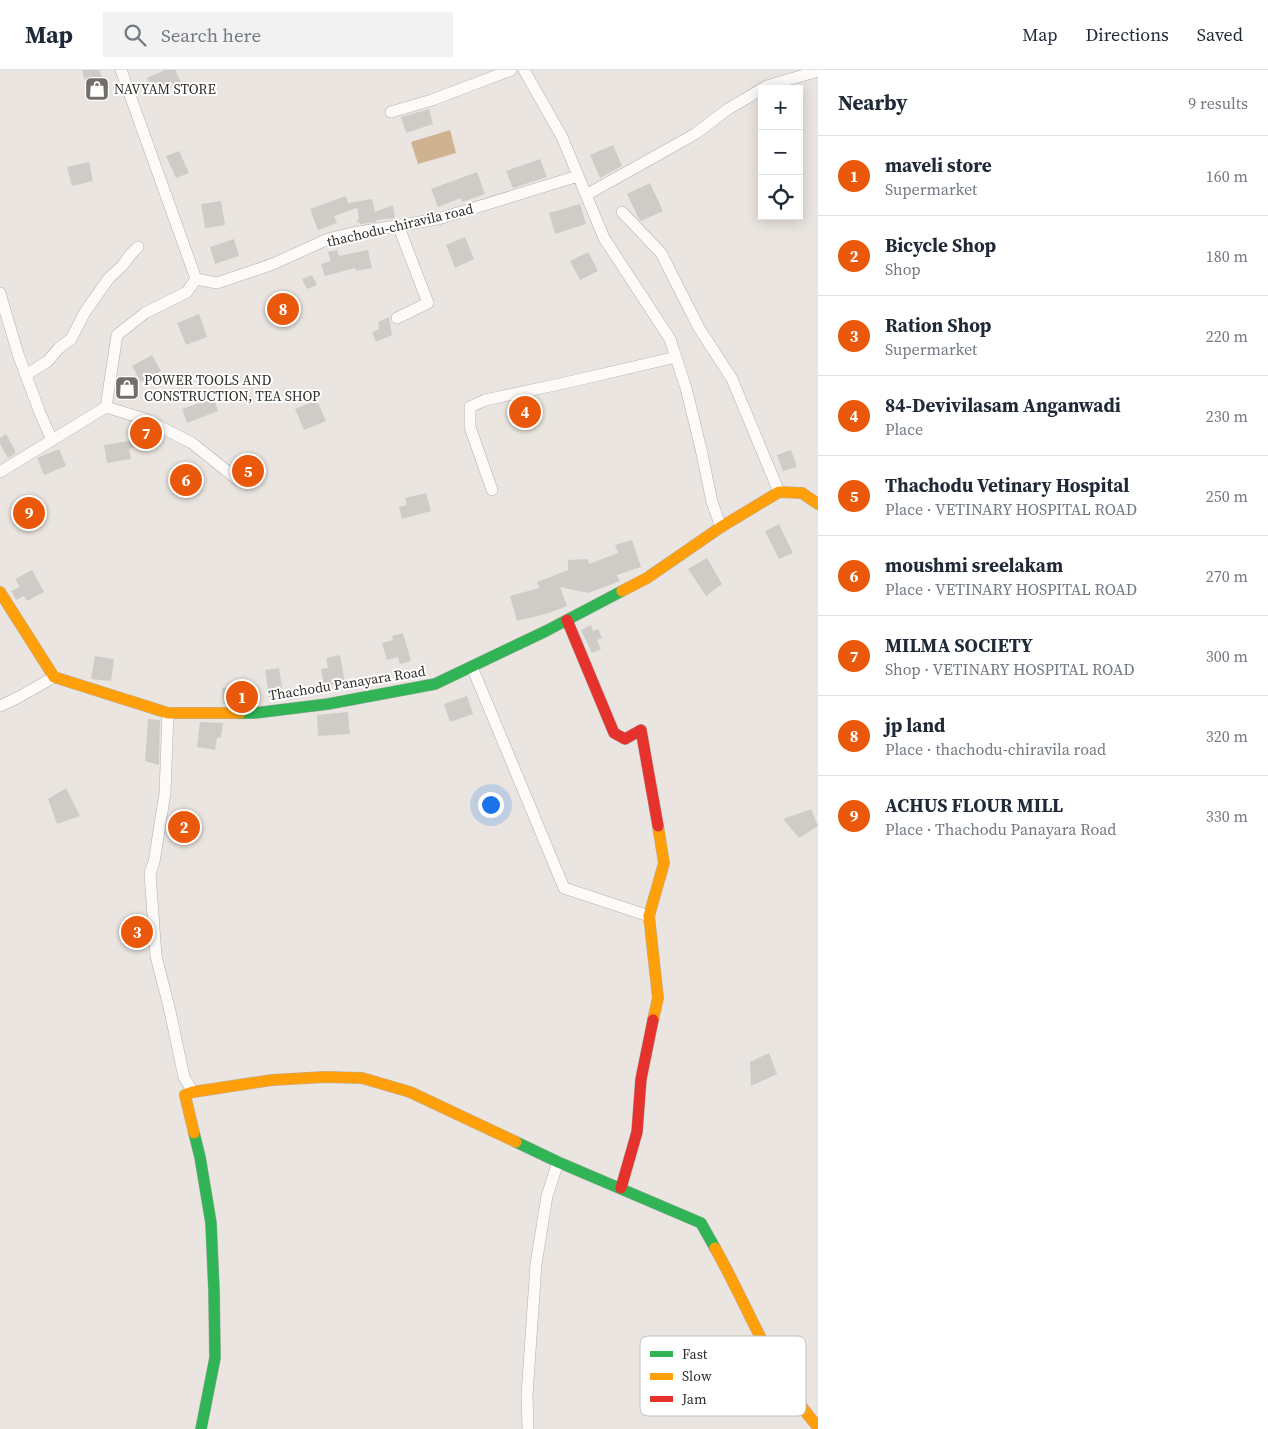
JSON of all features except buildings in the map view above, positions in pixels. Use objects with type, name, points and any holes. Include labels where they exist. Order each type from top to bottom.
[{"type":"street","points":[[106,407],[117,335],[146,313],[187,292],[196,279],[121,70]]},
{"type":"street","points":[[391,112],[432,100],[511,70]]},
{"type":"street","points":[[524,70],[562,137],[604,238],[670,339],[686,388],[702,449],[712,502],[721,527]]},
{"type":"street","points":[[770,85],[818,71]]},
{"type":"street","points":[[586,195],[694,134],[728,109],[758,91]]},
{"type":"street","name":"thachodu-chiravila road","points":[[196,279],[217,283],[273,264],[328,239],[438,219],[578,176]]},
{"type":"street","points":[[622,212],[661,253],[700,328],[732,379],[779,492],[802,493],[818,504]]},
{"type":"street","points":[[397,318],[428,303],[398,225]]},
{"type":"street","points":[[26,375],[48,361],[58,348],[71,339],[85,312],[109,278],[138,247]]},
{"type":"street","points":[[0,293],[18,354],[52,440]]},
{"type":"street","points":[[492,490],[470,427],[470,407],[485,400],[676,358]]},
{"type":"street","points":[[0,472],[106,407],[145,419],[192,443],[238,480]]},
{"type":"street","name":"Thachodu Panayara Road","points":[[54,677],[168,713],[255,713],[328,704],[435,684],[567,620],[647,578],[721,527],[779,492]]},
{"type":"street","points":[[0,592],[54,677],[19,698],[0,706]]},
{"type":"street","points":[[567,620],[614,733],[625,739],[641,730],[664,862],[649,916],[658,998],[640,1079],[638,1132],[621,1188]]},
{"type":"street","points":[[472,667],[564,888],[649,916]]},
{"type":"street","points":[[168,713],[164,792],[154,862],[150,873],[156,956],[184,1077],[193,1092]]},
{"type":"street","points":[[201,1429],[214,1358],[214,1292],[211,1224],[200,1157],[186,1094],[193,1092],[272,1080],[325,1077],[362,1078],[410,1092],[558,1162],[701,1223],[732,1278],[759,1336]]},
{"type":"street","points":[[528,1429],[528,1386],[536,1264],[547,1196],[558,1162]]},
{"type":"street","points":[[806,1413],[818,1428]]},
{"type":"shaded area","points":[[450,130],[456,153],[418,164],[411,142]]},
{"type":"traffic: fast","points":[[240,713],[255,713],[328,704],[435,684],[546,631],[622,591]]},
{"type":"traffic: fast","points":[[194,1133],[211,1223],[214,1292],[215,1358],[201,1429]]},
{"type":"traffic: fast","points":[[516,1142],[701,1223],[715,1248]]},
{"type":"traffic: slow","points":[[622,591],[647,578],[721,527],[779,492],[802,493],[818,504]]},
{"type":"traffic: slow","points":[[0,592],[54,677],[168,713],[240,713]]},
{"type":"traffic: slow","points":[[653,1020],[658,998],[649,916],[664,863],[658,826]]},
{"type":"traffic: slow","points":[[194,1133],[185,1095],[193,1092],[272,1080],[325,1077],[362,1078],[410,1092],[516,1142]]},
{"type":"traffic: slow","points":[[715,1248],[760,1336]]},
{"type":"traffic: slow","points":[[806,1412],[818,1427]]},
{"type":"traffic: jam","points":[[567,620],[614,733],[625,739],[641,730],[658,826]]},
{"type":"traffic: jam","points":[[621,1188],[637,1132],[641,1079],[653,1020]]},
{"type":"place","name":"NAVYAM STORE","points":[[97,89]]},
{"type":"place","name":"jp land","points":[[283,309]]},
{"type":"place","name":"POWER TOOLS AND CONSTRUCTION, TEA SHOP","points":[[127,388]]},
{"type":"place","name":"84-Devivilasam Anganwadi","points":[[525,412]]},
{"type":"place","name":"MILMA SOCIETY","points":[[146,433]]},
{"type":"place","name":"Thachodu Vetinary Hospital","points":[[248,471]]},
{"type":"place","name":"moushmi sreelakam","points":[[186,480]]},
{"type":"place","name":"ACHUS FLOUR MILL","points":[[29,513]]},
{"type":"place","name":"maveli store","points":[[242,697]]},
{"type":"place","name":"Bicycle Shop","points":[[184,827]]},
{"type":"place","name":"Ration Shop","points":[[137,932]]}]
